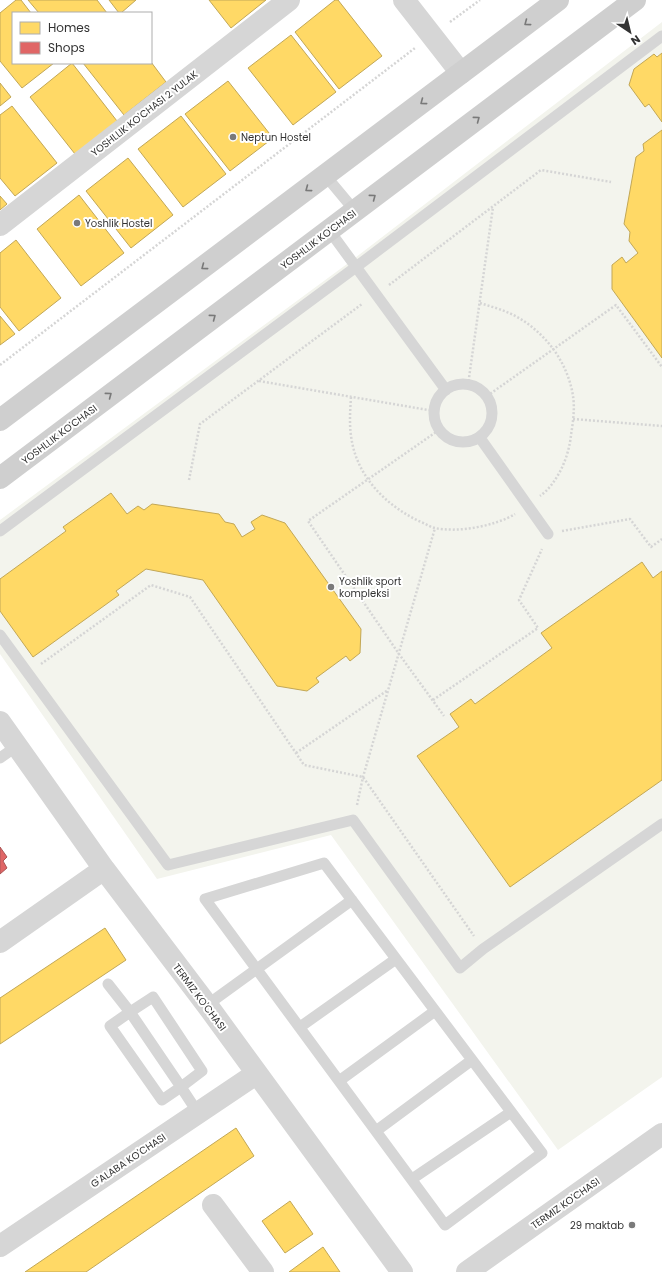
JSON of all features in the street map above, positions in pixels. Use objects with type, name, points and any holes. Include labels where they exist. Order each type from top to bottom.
[{"type":"main road","points":[[0,420],[558,0]]},
{"type":"main road","name":"YOSHLLIK KO'CHASI","points":[[0,478],[635,0]]},
{"type":"street","name":"YOSHLLIK KO'CHASI 2 YULAK","points":[[0,225],[289,0]]},
{"type":"street","points":[[404,0],[461,73]]},
{"type":"street","name":"TERMIZ KO'CHASI","points":[[0,722],[9,752],[104,869],[207,1005],[402,1272]]},
{"type":"street","points":[[0,942],[104,869]]},
{"type":"street","name":"G'ALABA KO'CHASI","points":[[0,1246],[256,1074]]},
{"type":"street","name":"TERMIZ KO'CHASI","points":[[467,1272],[662,1134]]},
{"type":"street","points":[[213,1205],[263,1272]]},
{"type":"lane","points":[[0,531],[356,267],[662,36]]},
{"type":"lane","points":[[325,175],[355,211]]},
{"type":"lane","points":[[329,230],[446,390]]},
{"type":"lane","points":[[463,384],[468,385],[480,389],[487,396],[493,413],[491,423],[487,431],[480,438],[471,442],[461,443],[451,440],[442,434],[436,426],[434,407],[438,397],[446,390],[454,386],[463,384]]},
{"type":"lane","points":[[480,438],[548,534]]},
{"type":"lane","points":[[0,635],[168,865],[353,820],[460,968],[484,949],[662,824]]},
{"type":"lane","points":[[324,863],[396,959],[542,1153],[445,1225],[205,899],[324,863]]},
{"type":"lane","points":[[207,1005],[352,900]]},
{"type":"lane","points":[[300,1027],[396,959]]},
{"type":"lane","points":[[108,984],[130,1012],[198,1113]]},
{"type":"lane","points":[[153,997],[202,1071],[181,1087],[162,1100],[110,1026],[153,997]]},
{"type":"lane","points":[[339,1081],[435,1011]]},
{"type":"lane","points":[[376,1131],[472,1060]]},
{"type":"lane","points":[[412,1179],[511,1112]]},
{"type":"path","points":[[0,365],[480,0]]},
{"type":"path","points":[[468,385],[493,206]]},
{"type":"path","points":[[487,396],[616,305],[662,367]]},
{"type":"path","points":[[259,381],[434,411]]},
{"type":"path","points":[[573,419],[662,426]]},
{"type":"path","points":[[439,430],[308,521],[399,654],[444,716]]},
{"type":"path","points":[[433,700],[538,628],[519,600],[548,534],[630,519],[651,547],[662,539]]},
{"type":"path","points":[[353,820],[363,777],[435,528]]},
{"type":"path","points":[[28,674],[151,585],[190,597],[304,765],[363,777],[484,949]]},
{"type":"path","points":[[296,753],[388,690]]},
{"type":"shaded area","name":"Yoshlik sport kompleksi","points":[[662,22],[662,1077],[558,1150],[331,835],[157,879],[0,654],[0,520],[351,261]]},
{"type":"building: Homes","points":[[16,0],[21,0],[30,12],[12,12],[12,64],[53,64],[22,88],[0,61],[0,13]]},
{"type":"building: Homes","points":[[28,0],[97,0],[106,12],[38,12]]},
{"type":"building: Homes","points":[[109,0],[136,0],[122,12],[118,12]]},
{"type":"building: Homes","points":[[209,0],[266,0],[231,28]]},
{"type":"building: Homes","points":[[335,0],[338,0],[382,56],[339,89],[295,32]]},
{"type":"building: Homes","points":[[291,35],[336,92],[293,125],[248,68]]},
{"type":"building: Homes","points":[[662,53],[662,122],[649,104],[645,107],[629,85],[634,69],[654,54],[657,57]]},
{"type":"building: Homes","points":[[152,63],[166,82],[124,115],[84,64]]},
{"type":"building: Homes","points":[[71,64],[73,64],[117,121],[75,154],[30,97]]},
{"type":"building: Homes","points":[[228,81],[273,138],[230,171],[185,114]]},
{"type":"building: Homes","points":[[0,83],[11,97],[0,106]]},
{"type":"building: Homes","points":[[12,106],[57,163],[15,196],[0,178],[0,115]]},
{"type":"building: Homes","points":[[181,116],[226,174],[183,207],[138,149]]},
{"type":"building: Homes","points":[[662,130],[662,358],[612,289],[612,265],[622,257],[626,263],[638,253],[629,241],[630,232],[624,224],[636,157],[644,151],[643,144]]},
{"type":"building: Homes","points":[[128,158],[173,215],[131,248],[86,191]]},
{"type":"building: Homes","points":[[79,195],[124,253],[81,286],[37,229]]},
{"type":"building: Homes","points":[[0,196],[7,204],[0,210]]},
{"type":"building: Homes","points":[[16,240],[61,298],[19,331],[0,307],[0,253]]},
{"type":"building: Homes","points":[[0,316],[15,334],[0,345]]},
{"type":"building: Homes","points":[[111,493],[127,514],[138,506],[144,510],[152,504],[219,514],[225,522],[234,524],[242,537],[255,529],[251,522],[262,515],[285,523],[361,629],[360,653],[350,661],[346,656],[316,678],[319,682],[307,691],[277,686],[203,580],[146,569],[116,591],[119,595],[33,657],[0,611],[0,579],[66,531],[63,527]]},
{"type":"building: Homes","points":[[642,562],[653,578],[662,571],[662,780],[510,887],[417,756],[459,727],[450,714],[471,699],[475,704],[552,648],[541,633]]},
{"type":"building: Homes","points":[[105,928],[126,960],[0,1044],[0,998]]},
{"type":"building: Homes","points":[[236,1128],[254,1156],[86,1272],[25,1272]]},
{"type":"building: Homes","points":[[290,1201],[313,1234],[285,1253],[262,1221]]},
{"type":"building: Homes","points":[[323,1247],[340,1272],[289,1272]]},
{"type":"building: Shops","points":[[0,847],[7,857],[3,861],[7,868],[0,874]]},
{"type":"place","name":"Neptun Hostel","points":[[233,137]]},
{"type":"place","name":"Yoshlik Hostel","points":[[77,223]]},
{"type":"place","name":"Yoshlik sport kompleksi","points":[[331,587]]},
{"type":"place","name":"29 maktab","points":[[632,1225]]}]
